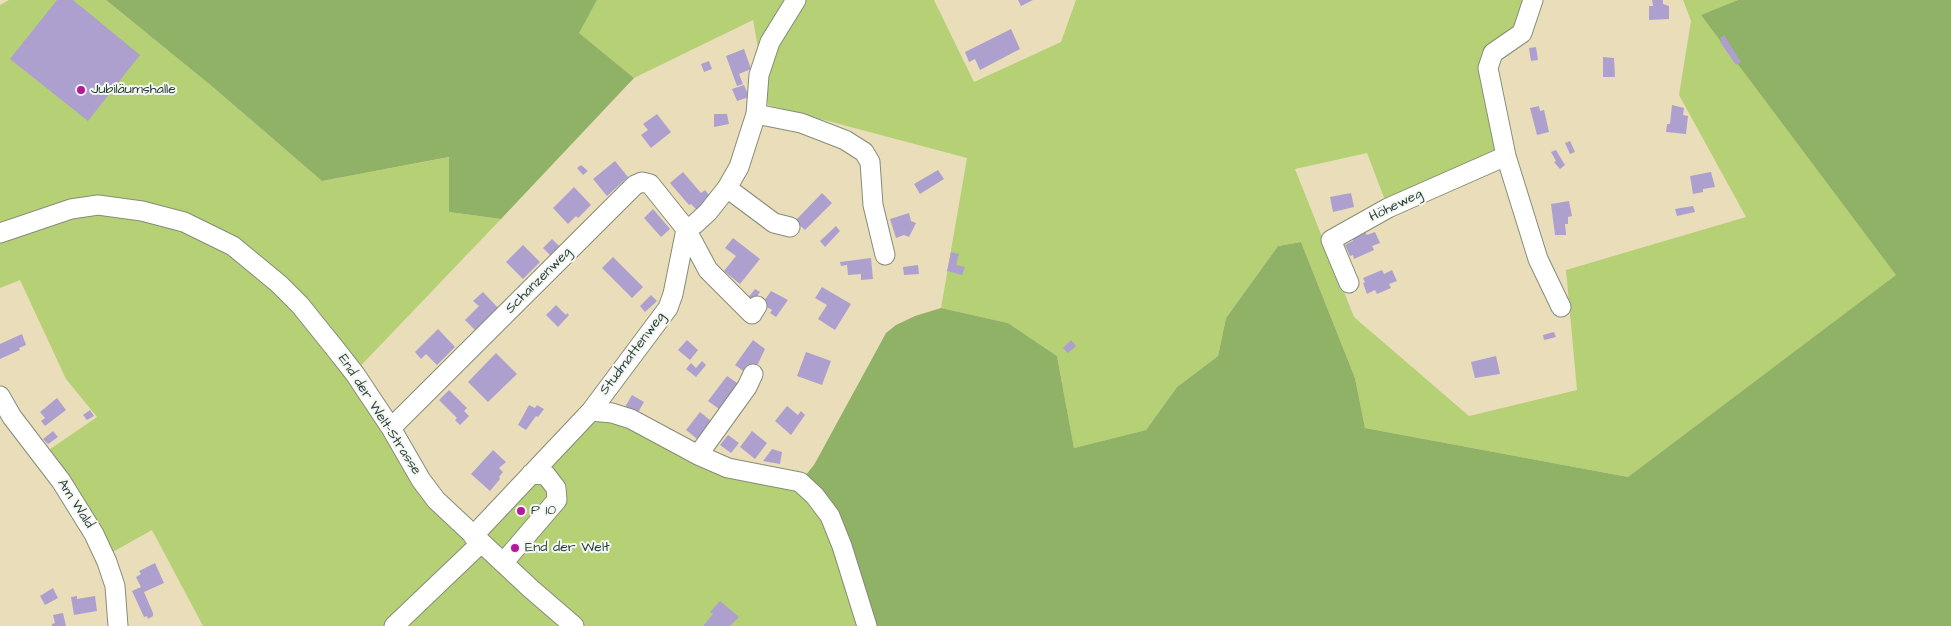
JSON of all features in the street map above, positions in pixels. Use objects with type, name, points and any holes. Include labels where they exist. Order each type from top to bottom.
[{"type":"street","points":[[757,306],[752,314],[708,270],[686,229],[695,224],[708,212],[727,188],[739,167],[756,114],[759,75],[770,42],[796,0]]},
{"type":"street","points":[[1533,0],[1522,33],[1494,53],[1488,68],[1506,156],[1538,259],[1561,306]]},
{"type":"street","points":[[756,114],[801,123],[845,140],[864,152],[870,162],[873,205],[885,255]]},
{"type":"street","name":"Höheweg","points":[[1349,283],[1331,240],[1388,208],[1506,156]]},
{"type":"street","name":"Schanzenweg","points":[[391,428],[635,186],[642,182],[650,184],[686,229]]},
{"type":"street","points":[[727,188],[774,223],[790,227]]},
{"type":"street","name":"End der Welt-Strasse","points":[[0,233],[71,209],[98,205],[142,211],[175,220],[212,234],[232,246],[279,284],[300,305],[355,374],[391,428],[421,480],[436,500],[477,540],[574,626]]},
{"type":"street","name":"Studmattenweg","points":[[394,626],[477,540],[531,474],[591,410],[668,308],[673,294],[686,229]]},
{"type":"street","points":[[698,456],[747,387],[753,374]]},
{"type":"street","name":"Am Wald","points":[[0,396],[12,417],[61,481],[94,534],[107,562],[115,586],[118,626]]},
{"type":"street","name":"Studmattenweg","points":[[591,410],[612,413],[631,419],[698,456],[742,471],[800,482],[830,516],[842,546],[867,626]]},
{"type":"street","points":[[503,563],[557,500],[556,488],[546,475],[531,474]]},
{"type":"green space","points":[[9,0],[106,0],[214,88],[322,181],[450,157],[449,212],[501,219],[349,378],[384,430],[409,478],[423,499],[476,548],[473,536],[591,411],[815,496],[867,626],[203,626],[152,530],[111,553],[46,452],[97,417],[66,379],[20,280],[0,288],[0,5]]},
{"type":"green space","points":[[106,0],[597,0],[579,33],[634,78],[501,219],[449,212],[449,157],[322,181],[214,88]]},
{"type":"green space","points":[[597,0],[934,0],[974,82],[1061,42],[1076,0],[1533,0],[1522,33],[1493,53],[1506,156],[1388,208],[1367,153],[1295,169],[1354,317],[1469,416],[1577,390],[1566,270],[1746,217],[1679,95],[1691,21],[1683,0],[1738,0],[1702,15],[1897,275],[1628,477],[1365,428],[1355,378],[1301,242],[1278,246],[1226,318],[1218,356],[1177,387],[1146,430],[1074,448],[1057,356],[1008,323],[941,308],[967,158],[768,105],[753,20],[634,78],[578,33]]},
{"type":"green space","points":[[1738,0],[1951,0],[1951,626],[867,626],[842,546],[800,482],[814,465],[886,333],[896,325],[915,316],[941,308],[1008,323],[1057,356],[1074,448],[1146,430],[1177,387],[1218,356],[1226,318],[1278,246],[1301,242],[1355,378],[1365,428],[1628,477],[1896,275],[1701,15]]},
{"type":"building","name":"Jubiläumshalle","points":[[57,0],[73,0],[140,55],[88,121],[10,59]]},
{"type":"building","points":[[1018,0],[1033,0],[1021,6]]},
{"type":"building","points":[[1652,0],[1663,0],[1663,4],[1669,6],[1669,19],[1649,20],[1649,6],[1653,6]]},
{"type":"building","points":[[1011,29],[1020,49],[980,70],[975,59],[969,62],[965,52]]},
{"type":"building","points":[[1724,35],[1741,62],[1736,65],[1720,42],[1722,41],[1720,38]]},
{"type":"building","points":[[1536,47],[1538,60],[1531,61],[1529,48]]},
{"type":"building","points":[[744,49],[751,69],[739,74],[743,84],[737,86],[726,56]]},
{"type":"building","points":[[1603,57],[1614,58],[1615,77],[1603,77]]},
{"type":"building","points":[[709,61],[712,69],[704,72],[701,64]]},
{"type":"building","points":[[744,85],[749,97],[737,101],[732,89]]},
{"type":"building","points":[[1672,105],[1684,108],[1683,115],[1688,116],[1686,134],[1666,132],[1667,124],[1670,124]]},
{"type":"building","points":[[1539,106],[1540,111],[1544,110],[1549,132],[1537,135],[1530,108]]},
{"type":"building","points":[[657,114],[671,132],[651,148],[641,135],[648,130],[643,124]]},
{"type":"building","points":[[714,114],[727,114],[729,124],[714,127]]},
{"type":"building","points":[[1570,141],[1575,152],[1570,154],[1565,143]]},
{"type":"building","points":[[1556,150],[1565,165],[1560,169],[1554,162],[1556,161],[1551,152]]},
{"type":"building","points":[[615,161],[628,177],[607,196],[593,179]]},
{"type":"building","points":[[581,165],[588,171],[583,175],[577,168]]},
{"type":"building","points":[[938,170],[944,179],[920,194],[914,184]]},
{"type":"building","points":[[683,172],[701,193],[705,190],[709,195],[698,211],[691,204],[689,205],[670,183]]},
{"type":"building","points":[[1711,172],[1715,187],[1703,189],[1703,192],[1693,194],[1690,176]]},
{"type":"building","points":[[574,187],[591,205],[578,218],[576,216],[568,224],[553,208]]},
{"type":"building","points":[[822,193],[832,203],[805,230],[795,221]]},
{"type":"building","points":[[1351,193],[1354,207],[1333,212],[1330,197]]},
{"type":"building","points":[[1569,201],[1572,216],[1568,217],[1568,224],[1565,224],[1566,235],[1555,235],[1551,204]]},
{"type":"building","points":[[1693,206],[1695,212],[1677,216],[1675,209]]},
{"type":"building","points":[[653,209],[670,229],[661,237],[644,218]]},
{"type":"building","points":[[909,213],[911,221],[916,223],[909,237],[904,235],[896,238],[890,219]]},
{"type":"building","points":[[836,226],[840,231],[825,247],[820,241]]},
{"type":"building","points":[[1365,232],[1367,235],[1375,232],[1380,243],[1372,246],[1374,250],[1354,259],[1353,255],[1350,256],[1345,245],[1353,241],[1351,237]]},
{"type":"building","points":[[733,238],[760,259],[740,284],[724,271],[736,256],[725,248]]},
{"type":"building","points":[[552,239],[560,247],[551,256],[543,248]]},
{"type":"building","points":[[523,245],[540,262],[523,279],[506,262]]},
{"type":"building","points":[[951,252],[959,254],[956,265],[965,267],[962,275],[947,271]]},
{"type":"building","points":[[613,257],[643,287],[632,298],[602,268]]},
{"type":"building","points":[[871,258],[873,279],[861,280],[861,274],[848,275],[847,265],[841,266],[840,262]]},
{"type":"building","points":[[918,265],[919,274],[904,275],[903,267]]},
{"type":"building","points":[[1382,270],[1384,274],[1392,270],[1397,281],[1389,284],[1391,288],[1377,294],[1375,290],[1367,294],[1363,278]]},
{"type":"building","points":[[822,287],[851,304],[835,330],[818,319],[827,305],[815,298]]},
{"type":"building","points":[[755,289],[760,292],[752,303],[747,299]]},
{"type":"building","points":[[771,291],[788,300],[776,317],[770,313],[772,310],[762,304]]},
{"type":"building","points":[[483,292],[500,310],[491,319],[489,317],[476,331],[465,320],[479,306],[473,301]]},
{"type":"building","points":[[651,295],[657,301],[645,312],[640,306]]},
{"type":"building","points":[[556,305],[566,315],[567,313],[569,315],[558,327],[546,315]]},
{"type":"building","points":[[438,329],[455,347],[437,365],[426,354],[421,359],[415,352]]},
{"type":"building","points":[[1554,332],[1556,337],[1544,340],[1543,335]]},
{"type":"building","points":[[22,334],[26,345],[19,348],[20,350],[0,359],[0,344]]},
{"type":"building","points":[[687,340],[698,350],[690,360],[678,350]]},
{"type":"building","points":[[753,340],[765,349],[755,370],[746,373],[735,365]]},
{"type":"building","points":[[1071,340],[1076,346],[1068,353],[1063,348]]},
{"type":"building","points":[[806,352],[831,361],[822,385],[797,376]]},
{"type":"building","points":[[496,353],[517,374],[488,402],[468,382]]},
{"type":"building","points":[[1496,356],[1500,374],[1475,378],[1471,362]]},
{"type":"building","points":[[702,361],[706,365],[696,377],[686,369],[691,363],[696,368]]},
{"type":"building","points":[[727,376],[743,387],[728,405],[724,403],[719,409],[708,401]]},
{"type":"building","points":[[449,390],[467,408],[464,411],[469,416],[460,425],[455,420],[457,418],[439,400]]},
{"type":"building","points":[[632,395],[644,402],[637,414],[625,407]]},
{"type":"building","points":[[57,398],[66,410],[45,426],[41,421],[45,418],[40,412]]},
{"type":"building","points":[[529,405],[535,408],[537,405],[544,409],[538,417],[536,416],[526,430],[518,425]]},
{"type":"building","points":[[787,406],[798,415],[801,411],[805,415],[791,435],[775,421]]},
{"type":"building","points":[[90,410],[94,416],[87,420],[83,415]]},
{"type":"building","points":[[700,412],[715,424],[701,442],[686,430]]},
{"type":"building","points":[[53,431],[58,437],[48,444],[43,439]]},
{"type":"building","points":[[752,431],[767,443],[755,459],[740,447]]},
{"type":"building","points":[[728,435],[739,443],[731,453],[720,445]]},
{"type":"building","points":[[772,449],[782,452],[780,464],[763,461]]},
{"type":"building","points":[[493,450],[506,462],[499,468],[503,472],[490,491],[471,474]]},
{"type":"building","points":[[155,563],[164,583],[144,592],[153,613],[153,616],[148,619],[147,616],[144,617],[132,591],[141,587],[136,577],[141,574],[139,571]]},
{"type":"building","points":[[53,588],[58,598],[45,605],[40,596]]},
{"type":"building","points":[[77,596],[77,599],[95,596],[97,611],[74,615],[71,597]]},
{"type":"building","points":[[720,601],[739,617],[730,626],[703,626],[713,614],[710,612]]},
{"type":"building","points":[[63,613],[66,626],[52,626],[55,623],[53,615]]},
{"type":"place","name":"Jubiläumshalle","points":[[81,90]]},
{"type":"place","name":"P 10","points":[[521,511]]},
{"type":"place","name":"End der Welt","points":[[515,548]]}]
